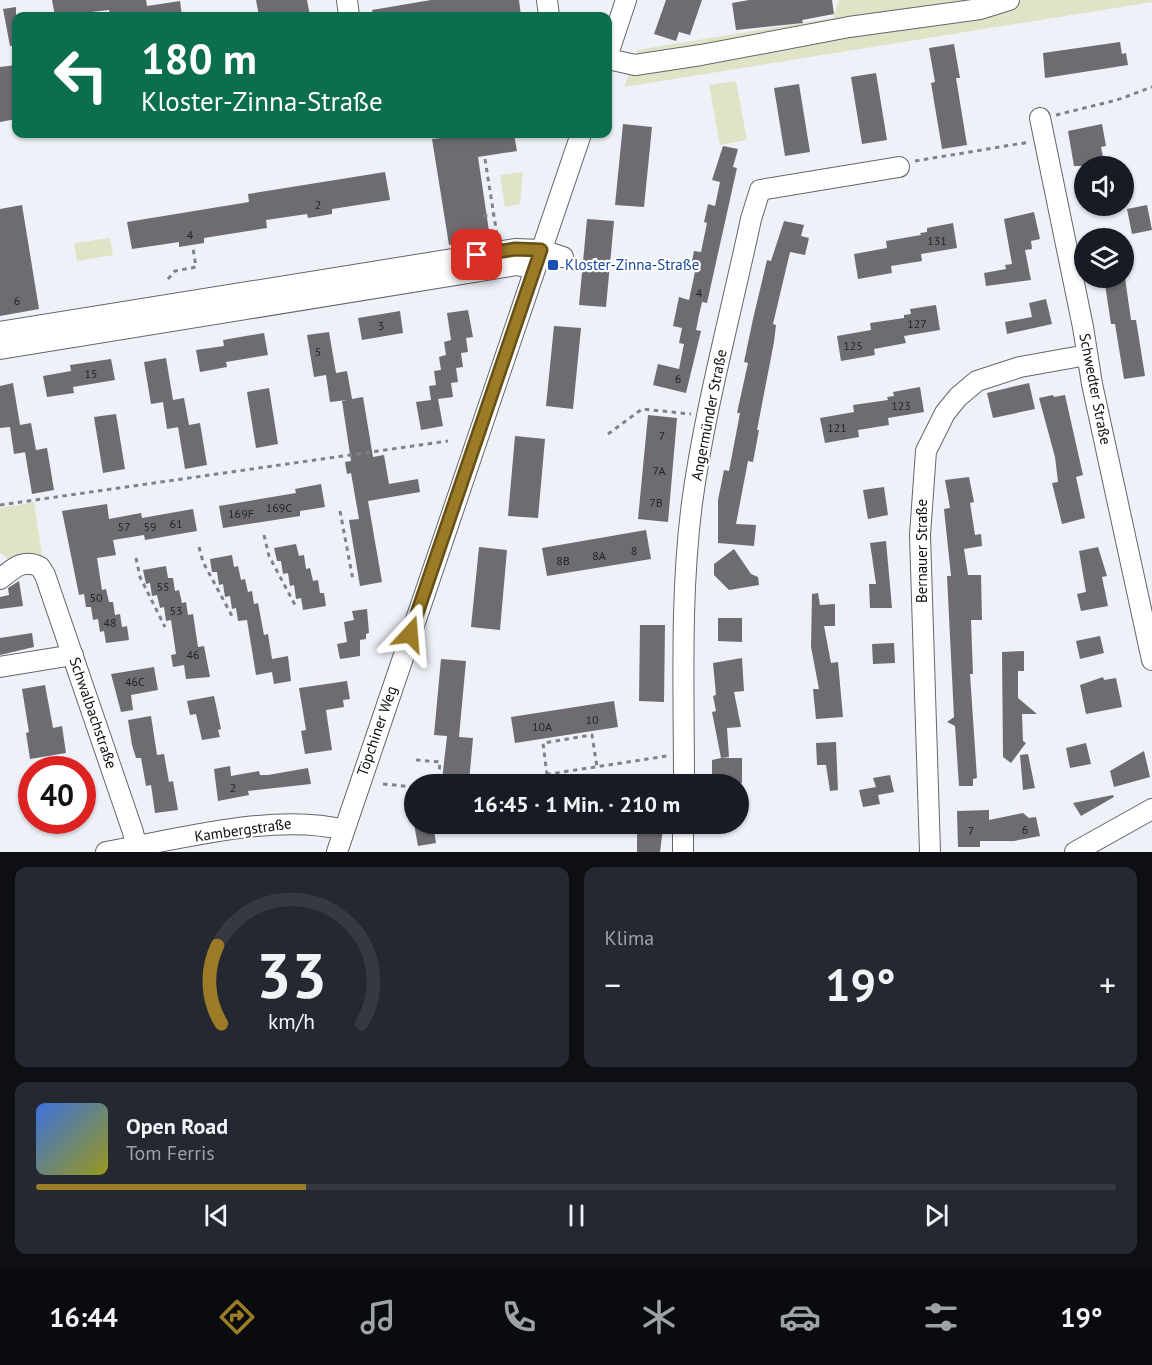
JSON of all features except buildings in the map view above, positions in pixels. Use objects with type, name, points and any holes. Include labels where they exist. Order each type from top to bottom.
[{"type":"street","points":[[612,42],[626,0]]},
{"type":"street","points":[[612,60],[635,65],[701,56],[817,32],[980,9],[1009,0]]},
{"type":"street","name":"Schwedter Straße","points":[[1040,118],[1087,355],[1152,660]]},
{"type":"street","name":"Töpchiner Weg","points":[[337,852],[580,138]]},
{"type":"street","name":"Angermünder Straße","points":[[684,774],[685,629],[692,505],[707,418],[760,190],[899,167]]},
{"type":"street","points":[[0,332],[500,251],[515,249],[538,260]]},
{"type":"street","points":[[0,349],[563,257]]},
{"type":"street","name":"Bernauer Straße","points":[[930,852],[920,535],[926,451],[945,412],[957,396],[977,381],[1020,368],[1087,355]]},
{"type":"street","name":"Schwalbachstraße","points":[[0,579],[19,564],[27,563],[40,567],[45,575],[137,849]]},
{"type":"street","points":[[0,667],[73,655]]},
{"type":"street","points":[[1075,852],[1152,809]]},
{"type":"street","name":"Kambergstraße","points":[[106,852],[137,849],[258,826],[318,823],[344,830]]},
{"type":"street","points":[[683,852],[684,834]]},
{"type":"path","points":[[1040,118],[1117,100],[1152,87]]},
{"type":"path","points":[[899,167],[909,162],[1035,141]]},
{"type":"path","points":[[485,159],[500,251]]},
{"type":"path","points":[[483,216],[494,213]]},
{"type":"path","points":[[168,279],[175,271],[196,267],[193,248]]},
{"type":"path","points":[[608,434],[642,409],[699,414]]},
{"type":"path","points":[[0,505],[448,441]]},
{"type":"path","points":[[339,511],[353,580]]},
{"type":"path","points":[[264,535],[268,556],[295,605]]},
{"type":"path","points":[[199,547],[202,562],[232,616]]},
{"type":"path","points":[[136,558],[140,578],[165,627]]},
{"type":"path","points":[[547,774],[543,743],[582,736],[592,735],[597,767]]},
{"type":"path","points":[[553,774],[677,754]]},
{"type":"path","points":[[416,760],[440,762],[439,774]]},
{"type":"path","points":[[383,784],[404,786]]},
{"type":"green space","points":[[839,0],[1152,0],[1152,2],[624,87],[637,50],[833,18]]},
{"type":"green space","points":[[736,81],[747,140],[720,145],[709,85]]},
{"type":"green space","points":[[523,172],[520,204],[505,207],[500,175]]},
{"type":"green space","points":[[110,238],[113,255],[77,261],[74,243]]},
{"type":"green space","points":[[34,502],[43,561],[10,561],[0,553],[0,508]]},
{"type":"place","name":"Kloster-Zinna-Straße","points":[[553,265]]},
{"type":"route","points":[[410,634],[541,250],[515,249],[477,255]]}]
